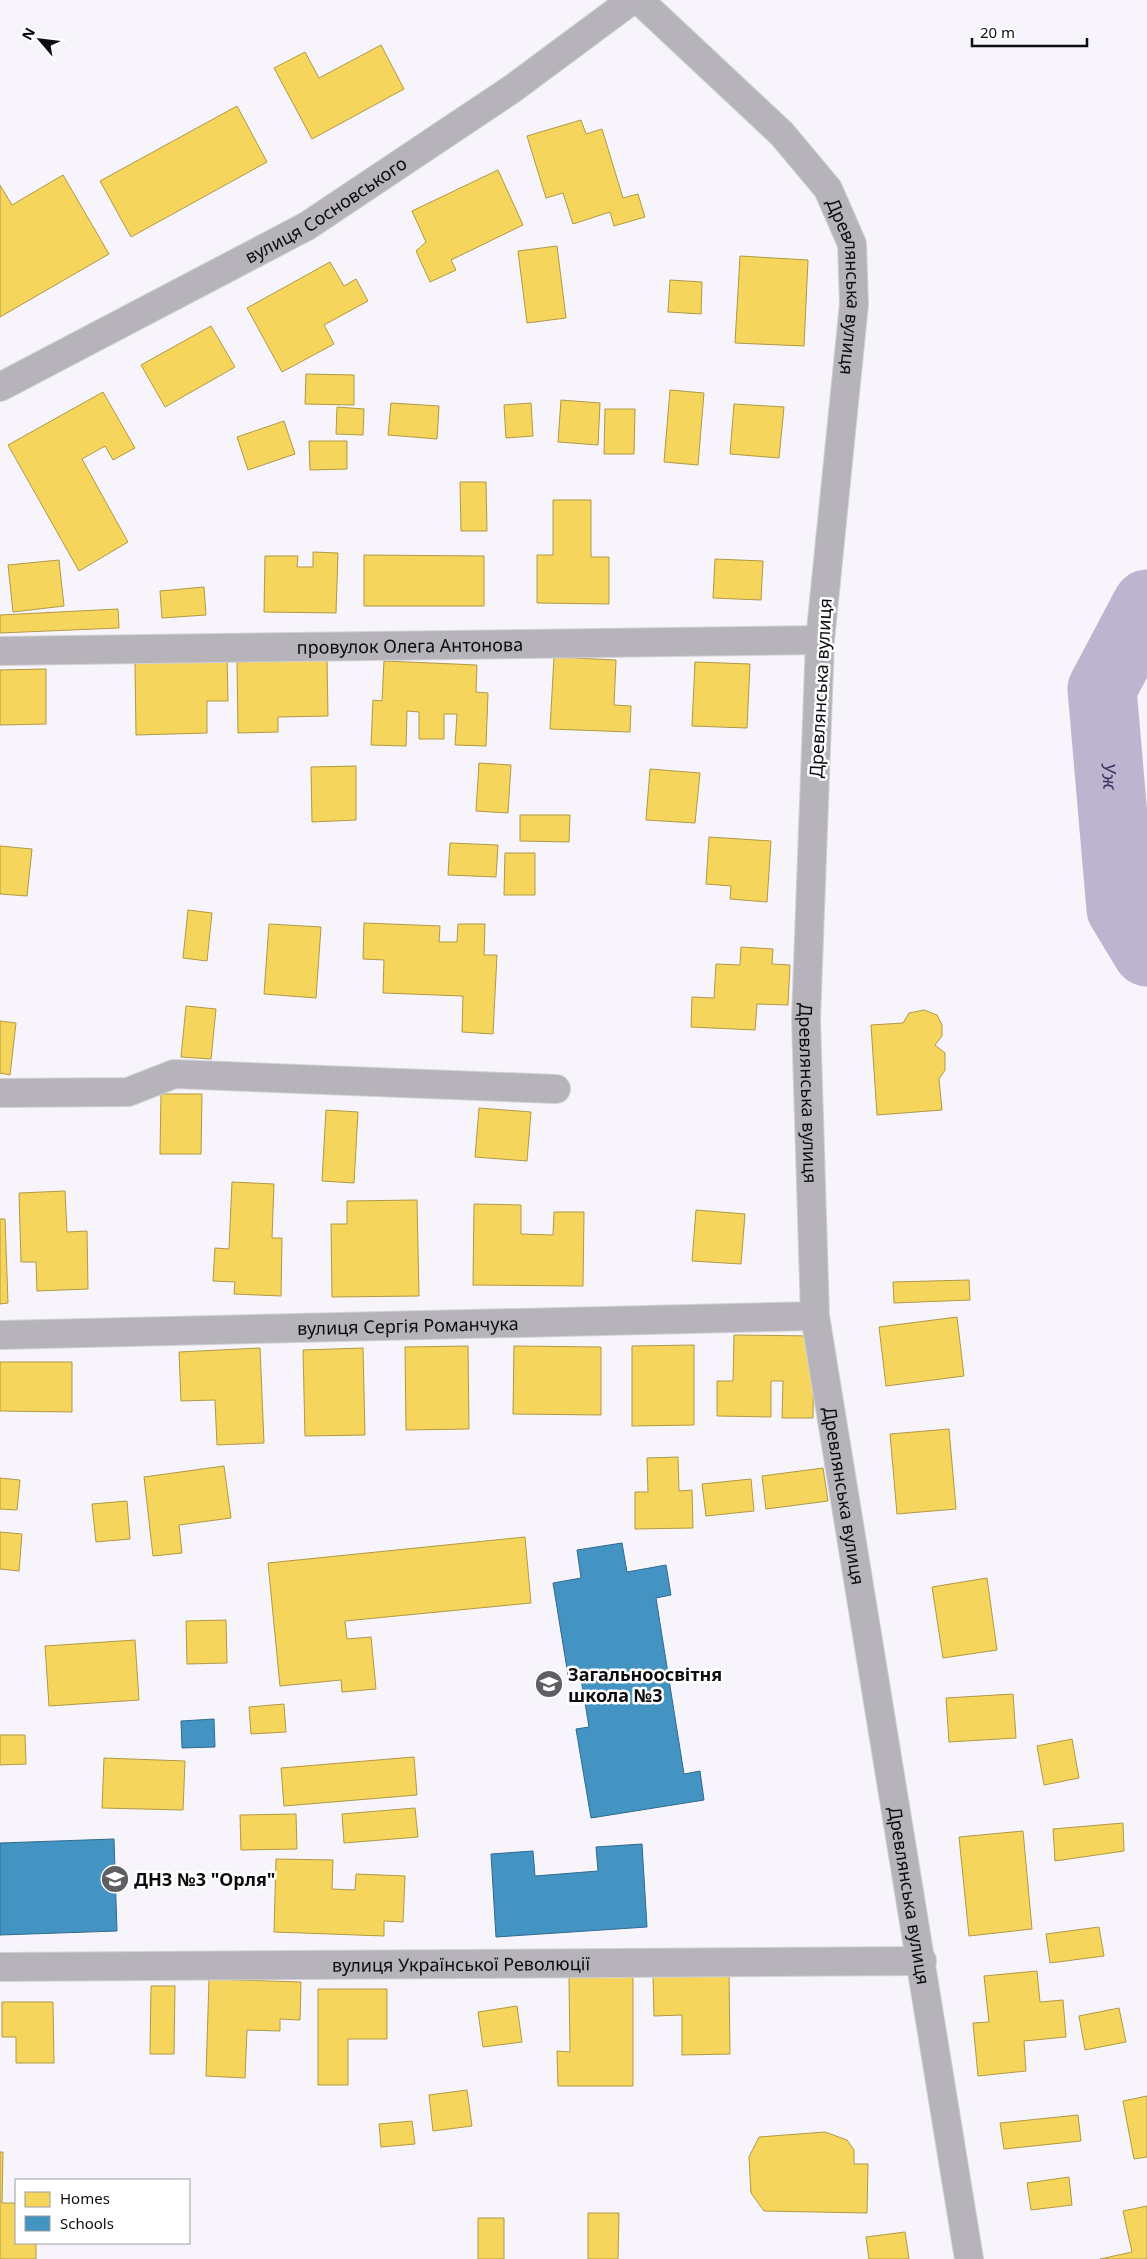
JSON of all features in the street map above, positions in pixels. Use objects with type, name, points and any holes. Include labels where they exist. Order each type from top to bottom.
[{"type":"street","name":"вулиця Сосновського","points":[[0,387],[307,226],[512,89],[632,0]]},
{"type":"street","name":"Древлянська вулиця","points":[[639,0],[782,134],[828,189],[852,244],[854,304],[820,640],[806,1019],[815,1316],[922,1961],[969,2259]]},
{"type":"street","name":"провулок Олега Антонова","points":[[0,651],[820,640]]},
{"type":"street","points":[[0,1092],[128,1092],[174,1074],[556,1089]]},
{"type":"street","name":"вулиця Сергія Романчука","points":[[0,1335],[815,1316]]},
{"type":"street","name":"вулиця Української Революції","points":[[0,1967],[922,1961]]},
{"type":"building: Homes","points":[[381,45],[404,89],[312,139],[274,68],[305,52],[319,78]]},
{"type":"building: Homes","points":[[237,106],[267,162],[131,237],[100,181]]},
{"type":"building: Homes","points":[[581,120],[586,134],[602,129],[623,198],[638,194],[645,217],[614,226],[610,212],[573,224],[563,193],[546,198],[527,136]]},
{"type":"building: Homes","points":[[498,170],[523,225],[451,260],[456,270],[430,282],[416,251],[426,242],[412,211]]},
{"type":"building: Homes","points":[[63,175],[109,254],[0,317],[0,185],[12,205]]},
{"type":"building: Homes","points":[[557,246],[566,318],[527,323],[518,251]]},
{"type":"building: Homes","points":[[740,256],[808,260],[804,346],[735,343]]},
{"type":"building: Homes","points":[[330,262],[344,286],[356,279],[368,301],[324,325],[334,344],[282,372],[247,308]]},
{"type":"building: Homes","points":[[670,280],[702,282],[701,314],[668,312]]},
{"type":"building: Homes","points":[[211,326],[235,367],[165,407],[141,365]]},
{"type":"building: Homes","points":[[306,374],[354,375],[354,405],[305,404]]},
{"type":"building: Homes","points":[[670,390],[704,393],[698,465],[664,462]]},
{"type":"building: Homes","points":[[103,392],[135,448],[113,460],[105,446],[82,459],[128,542],[79,571],[8,445]]},
{"type":"building: Homes","points":[[561,400],[600,403],[598,445],[558,442]]},
{"type":"building: Homes","points":[[391,403],[439,406],[437,439],[388,435]]},
{"type":"building: Homes","points":[[531,403],[533,436],[506,438],[504,405]]},
{"type":"building: Homes","points":[[734,404],[784,407],[779,458],[730,454]]},
{"type":"building: Homes","points":[[337,407],[364,409],[363,435],[336,434]]},
{"type":"building: Homes","points":[[605,409],[635,409],[634,454],[604,454]]},
{"type":"building: Homes","points":[[284,421],[295,454],[248,470],[237,437]]},
{"type":"building: Homes","points":[[309,441],[347,441],[347,469],[310,470]]},
{"type":"building: Homes","points":[[460,482],[486,482],[487,531],[461,531]]},
{"type":"building: Homes","points":[[553,500],[591,500],[591,557],[609,557],[609,604],[537,603],[537,555],[553,555]]},
{"type":"building: Homes","points":[[313,552],[338,553],[336,613],[264,612],[265,556],[298,556],[297,567],[313,567]]},
{"type":"building: Homes","points":[[364,555],[484,556],[484,606],[364,606]]},
{"type":"building: Homes","points":[[715,559],[763,561],[761,600],[713,598]]},
{"type":"building: Homes","points":[[59,560],[64,606],[13,612],[8,565]]},
{"type":"building: Homes","points":[[204,587],[206,615],[162,618],[160,591]]},
{"type":"building: Homes","points":[[118,609],[119,628],[0,633],[0,615]]},
{"type":"building: Homes","points":[[192,654],[227,654],[228,701],[207,701],[207,733],[136,735],[135,663],[192,662]]},
{"type":"building: Homes","points":[[554,657],[616,660],[614,705],[631,706],[630,732],[550,729]]},
{"type":"building: Homes","points":[[327,659],[328,716],[278,717],[278,732],[238,733],[237,662]]},
{"type":"building: Homes","points":[[384,661],[477,665],[476,692],[488,693],[486,746],[455,745],[457,714],[444,714],[444,739],[419,739],[419,712],[407,711],[406,746],[371,745],[373,700],[382,701]]},
{"type":"building: Homes","points":[[695,662],[750,664],[747,728],[692,726]]},
{"type":"building: Homes","points":[[46,669],[46,724],[0,725],[0,670]]},
{"type":"building: Homes","points":[[479,763],[511,765],[508,813],[476,811]]},
{"type":"building: Homes","points":[[356,766],[356,820],[312,822],[311,767]]},
{"type":"building: Homes","points":[[650,769],[700,773],[695,823],[646,820]]},
{"type":"building: Homes","points":[[520,815],[570,815],[569,842],[520,841]]},
{"type":"building: Homes","points":[[709,837],[771,841],[767,902],[730,899],[731,886],[706,884]]},
{"type":"building: Homes","points":[[450,843],[498,845],[496,877],[448,875]]},
{"type":"building: Homes","points":[[0,846],[32,849],[27,896],[0,894]]},
{"type":"building: Homes","points":[[505,853],[535,853],[535,895],[504,895]]},
{"type":"building: Homes","points":[[188,910],[212,913],[207,961],[183,958]]},
{"type":"building: Homes","points":[[364,923],[440,926],[439,942],[457,942],[458,924],[485,924],[484,955],[497,955],[493,1034],[462,1032],[463,996],[383,993],[384,960],[363,959]]},
{"type":"building: Homes","points":[[269,924],[321,927],[316,998],[264,994]]},
{"type":"building: Homes","points":[[741,947],[773,949],[772,964],[790,965],[788,1005],[757,1004],[755,1030],[691,1027],[692,997],[714,998],[716,964],[740,965]]},
{"type":"building: Homes","points":[[186,1006],[216,1009],[211,1059],[181,1057]]},
{"type":"building: Homes","points":[[924,1010],[937,1015],[942,1025],[942,1036],[935,1045],[945,1053],[945,1070],[939,1079],[942,1110],[877,1115],[871,1025],[903,1023],[909,1013]]},
{"type":"building: Homes","points":[[0,1021],[16,1023],[10,1075],[0,1073]]},
{"type":"building: Homes","points":[[161,1094],[202,1094],[201,1154],[160,1154]]},
{"type":"building: Homes","points":[[479,1108],[531,1112],[527,1161],[475,1157]]},
{"type":"building: Homes","points":[[326,1110],[358,1112],[354,1183],[322,1181]]},
{"type":"building: Homes","points":[[232,1182],[274,1184],[272,1238],[282,1238],[281,1296],[234,1294],[235,1282],[213,1281],[215,1248],[229,1249]]},
{"type":"building: Homes","points":[[65,1191],[67,1232],[87,1231],[88,1289],[37,1291],[36,1262],[21,1262],[19,1193]]},
{"type":"building: Homes","points":[[417,1200],[419,1296],[332,1297],[331,1224],[347,1224],[347,1201]]},
{"type":"building: Homes","points":[[474,1204],[521,1205],[521,1234],[553,1235],[554,1212],[584,1212],[583,1286],[473,1285]]},
{"type":"building: Homes","points":[[696,1210],[745,1214],[741,1264],[692,1261]]},
{"type":"building: Homes","points":[[0,1219],[5,1219],[8,1303],[0,1304]]},
{"type":"building: Homes","points":[[969,1280],[970,1300],[894,1303],[893,1282]]},
{"type":"building: Homes","points":[[957,1317],[964,1376],[886,1386],[879,1327]]},
{"type":"building: Homes","points":[[734,1335],[814,1336],[813,1418],[782,1418],[783,1381],[771,1381],[771,1417],[717,1416],[717,1381],[733,1381]]},
{"type":"building: Homes","points":[[694,1345],[694,1425],[632,1426],[632,1346]]},
{"type":"building: Homes","points":[[468,1346],[469,1429],[406,1430],[405,1347]]},
{"type":"building: Homes","points":[[514,1346],[601,1347],[601,1415],[513,1414]]},
{"type":"building: Homes","points":[[260,1348],[264,1443],[217,1445],[215,1400],[181,1401],[179,1352]]},
{"type":"building: Homes","points":[[363,1348],[365,1435],[305,1436],[303,1350]]},
{"type":"building: Homes","points":[[0,1362],[72,1362],[72,1412],[0,1411]]},
{"type":"building: Homes","points":[[949,1429],[956,1509],[897,1514],[890,1434]]},
{"type":"building: Homes","points":[[678,1457],[679,1491],[692,1490],[693,1528],[635,1529],[635,1492],[648,1492],[647,1458]]},
{"type":"building: Homes","points":[[224,1466],[231,1518],[179,1525],[182,1553],[153,1556],[144,1477]]},
{"type":"building: Homes","points":[[823,1468],[828,1501],[766,1509],[762,1476]]},
{"type":"building: Homes","points":[[0,1478],[20,1480],[17,1510],[0,1509]]},
{"type":"building: Homes","points":[[751,1479],[754,1511],[706,1516],[702,1484]]},
{"type":"building: Homes","points":[[127,1501],[130,1539],[96,1542],[92,1504]]},
{"type":"building: Homes","points":[[0,1532],[22,1534],[19,1571],[0,1569]]},
{"type":"building: Homes","points":[[525,1537],[531,1603],[345,1621],[347,1639],[371,1637],[376,1689],[342,1692],[341,1680],[280,1686],[268,1563]]},
{"type":"building: Homes","points":[[987,1578],[997,1650],[943,1658],[932,1587]]},
{"type":"building: Homes","points":[[226,1620],[227,1663],[187,1664],[186,1621]]},
{"type":"building: Homes","points":[[135,1640],[139,1700],[49,1706],[45,1646]]},
{"type":"building: Homes","points":[[1013,1694],[1016,1738],[949,1742],[946,1698]]},
{"type":"building: Homes","points":[[284,1704],[286,1732],[251,1734],[249,1707]]},
{"type":"building: Homes","points":[[0,1735],[25,1735],[26,1764],[0,1765]]},
{"type":"building: Homes","points":[[1072,1739],[1079,1778],[1044,1785],[1037,1746]]},
{"type":"building: Homes","points":[[414,1757],[417,1795],[284,1806],[281,1768]]},
{"type":"building: Homes","points":[[104,1758],[185,1761],[183,1810],[102,1808]]},
{"type":"building: Homes","points":[[415,1808],[418,1837],[344,1843],[342,1814]]},
{"type":"building: Homes","points":[[296,1814],[297,1849],[241,1850],[240,1815]]},
{"type":"building: Homes","points":[[1123,1823],[1124,1851],[1055,1861],[1053,1829]]},
{"type":"building: Homes","points":[[1023,1831],[1032,1929],[969,1936],[959,1837]]},
{"type":"building: Homes","points":[[276,1859],[333,1860],[332,1889],[355,1890],[356,1874],[405,1876],[403,1922],[384,1921],[384,1936],[274,1932]]},
{"type":"building: Homes","points":[[1099,1927],[1104,1956],[1050,1963],[1046,1934]]},
{"type":"building: Homes","points":[[1037,1971],[1040,2002],[1063,2000],[1066,2037],[1024,2041],[1026,2071],[978,2076],[973,2023],[989,2022],[984,1976]]},
{"type":"building: Homes","points":[[729,1973],[730,2054],[682,2055],[682,2015],[654,2016],[653,1974]]},
{"type":"building: Homes","points":[[569,1977],[633,1977],[633,2086],[558,2086],[557,2051],[570,2052]]},
{"type":"building: Homes","points":[[209,1979],[301,1982],[300,2020],[280,2019],[280,2031],[247,2030],[245,2078],[206,2076]]},
{"type":"building: Homes","points":[[151,1986],[175,1986],[174,2054],[150,2054]]},
{"type":"building: Homes","points":[[318,1989],[387,1989],[387,2039],[348,2039],[348,2085],[318,2085]]},
{"type":"building: Homes","points":[[2,2002],[53,2002],[54,2063],[16,2063],[16,2037],[2,2037]]},
{"type":"building: Homes","points":[[517,2006],[522,2042],[483,2047],[478,2012]]},
{"type":"building: Homes","points":[[1119,2008],[1126,2042],[1085,2050],[1079,2016]]},
{"type":"building: Homes","points":[[467,2090],[472,2126],[433,2131],[429,2095]]},
{"type":"building: Homes","points":[[1147,2096],[1147,2157],[1134,2159],[1123,2101]]},
{"type":"building: Homes","points":[[1078,2115],[1081,2141],[1004,2149],[1000,2123]]},
{"type":"building: Homes","points":[[412,2121],[415,2144],[381,2147],[379,2124]]},
{"type":"building: Homes","points":[[825,2132],[847,2140],[854,2150],[854,2164],[868,2164],[867,2213],[764,2211],[751,2193],[749,2157],[759,2137]]},
{"type":"building: Homes","points":[[0,2152],[3,2152],[2,2203],[15,2203],[15,2244],[36,2244],[36,2259],[0,2259]]},
{"type":"building: Homes","points":[[1069,2177],[1072,2205],[1031,2210],[1027,2183]]},
{"type":"building: Homes","points":[[1147,2206],[1147,2259],[1100,2259],[1132,2252],[1123,2211]]},
{"type":"building: Homes","points":[[588,2213],[619,2213],[618,2259],[588,2259]]},
{"type":"building: Homes","points":[[478,2218],[504,2218],[504,2259],[478,2259]]},
{"type":"building: Homes","points":[[905,2232],[909,2259],[869,2259],[866,2237]]},
{"type":"building: Schools","points":[[622,1543],[627,1572],[666,1565],[671,1595],[656,1598],[684,1774],[700,1771],[704,1800],[591,1818],[576,1729],[589,1727],[580,1673],[568,1675],[553,1583],[581,1578],[577,1550]]},
{"type":"building: Schools","points":[[214,1719],[215,1747],[182,1748],[181,1721]]},
{"type":"building: Schools","points":[[114,1839],[117,1931],[0,1935],[0,1843]]},
{"type":"building: Schools","points":[[642,1844],[647,1927],[496,1937],[491,1854],[533,1851],[535,1876],[598,1871],[596,1847]]},
{"type":"waterway","name":"Уж","points":[[1147,604],[1102,689],[1121,909],[1147,952]]},
{"type":"place","name":"Загальноосвітня школа №3","points":[[549,1684]]},
{"type":"place","name":"ДНЗ №3 \"Орля\"","points":[[115,1879]]}]
